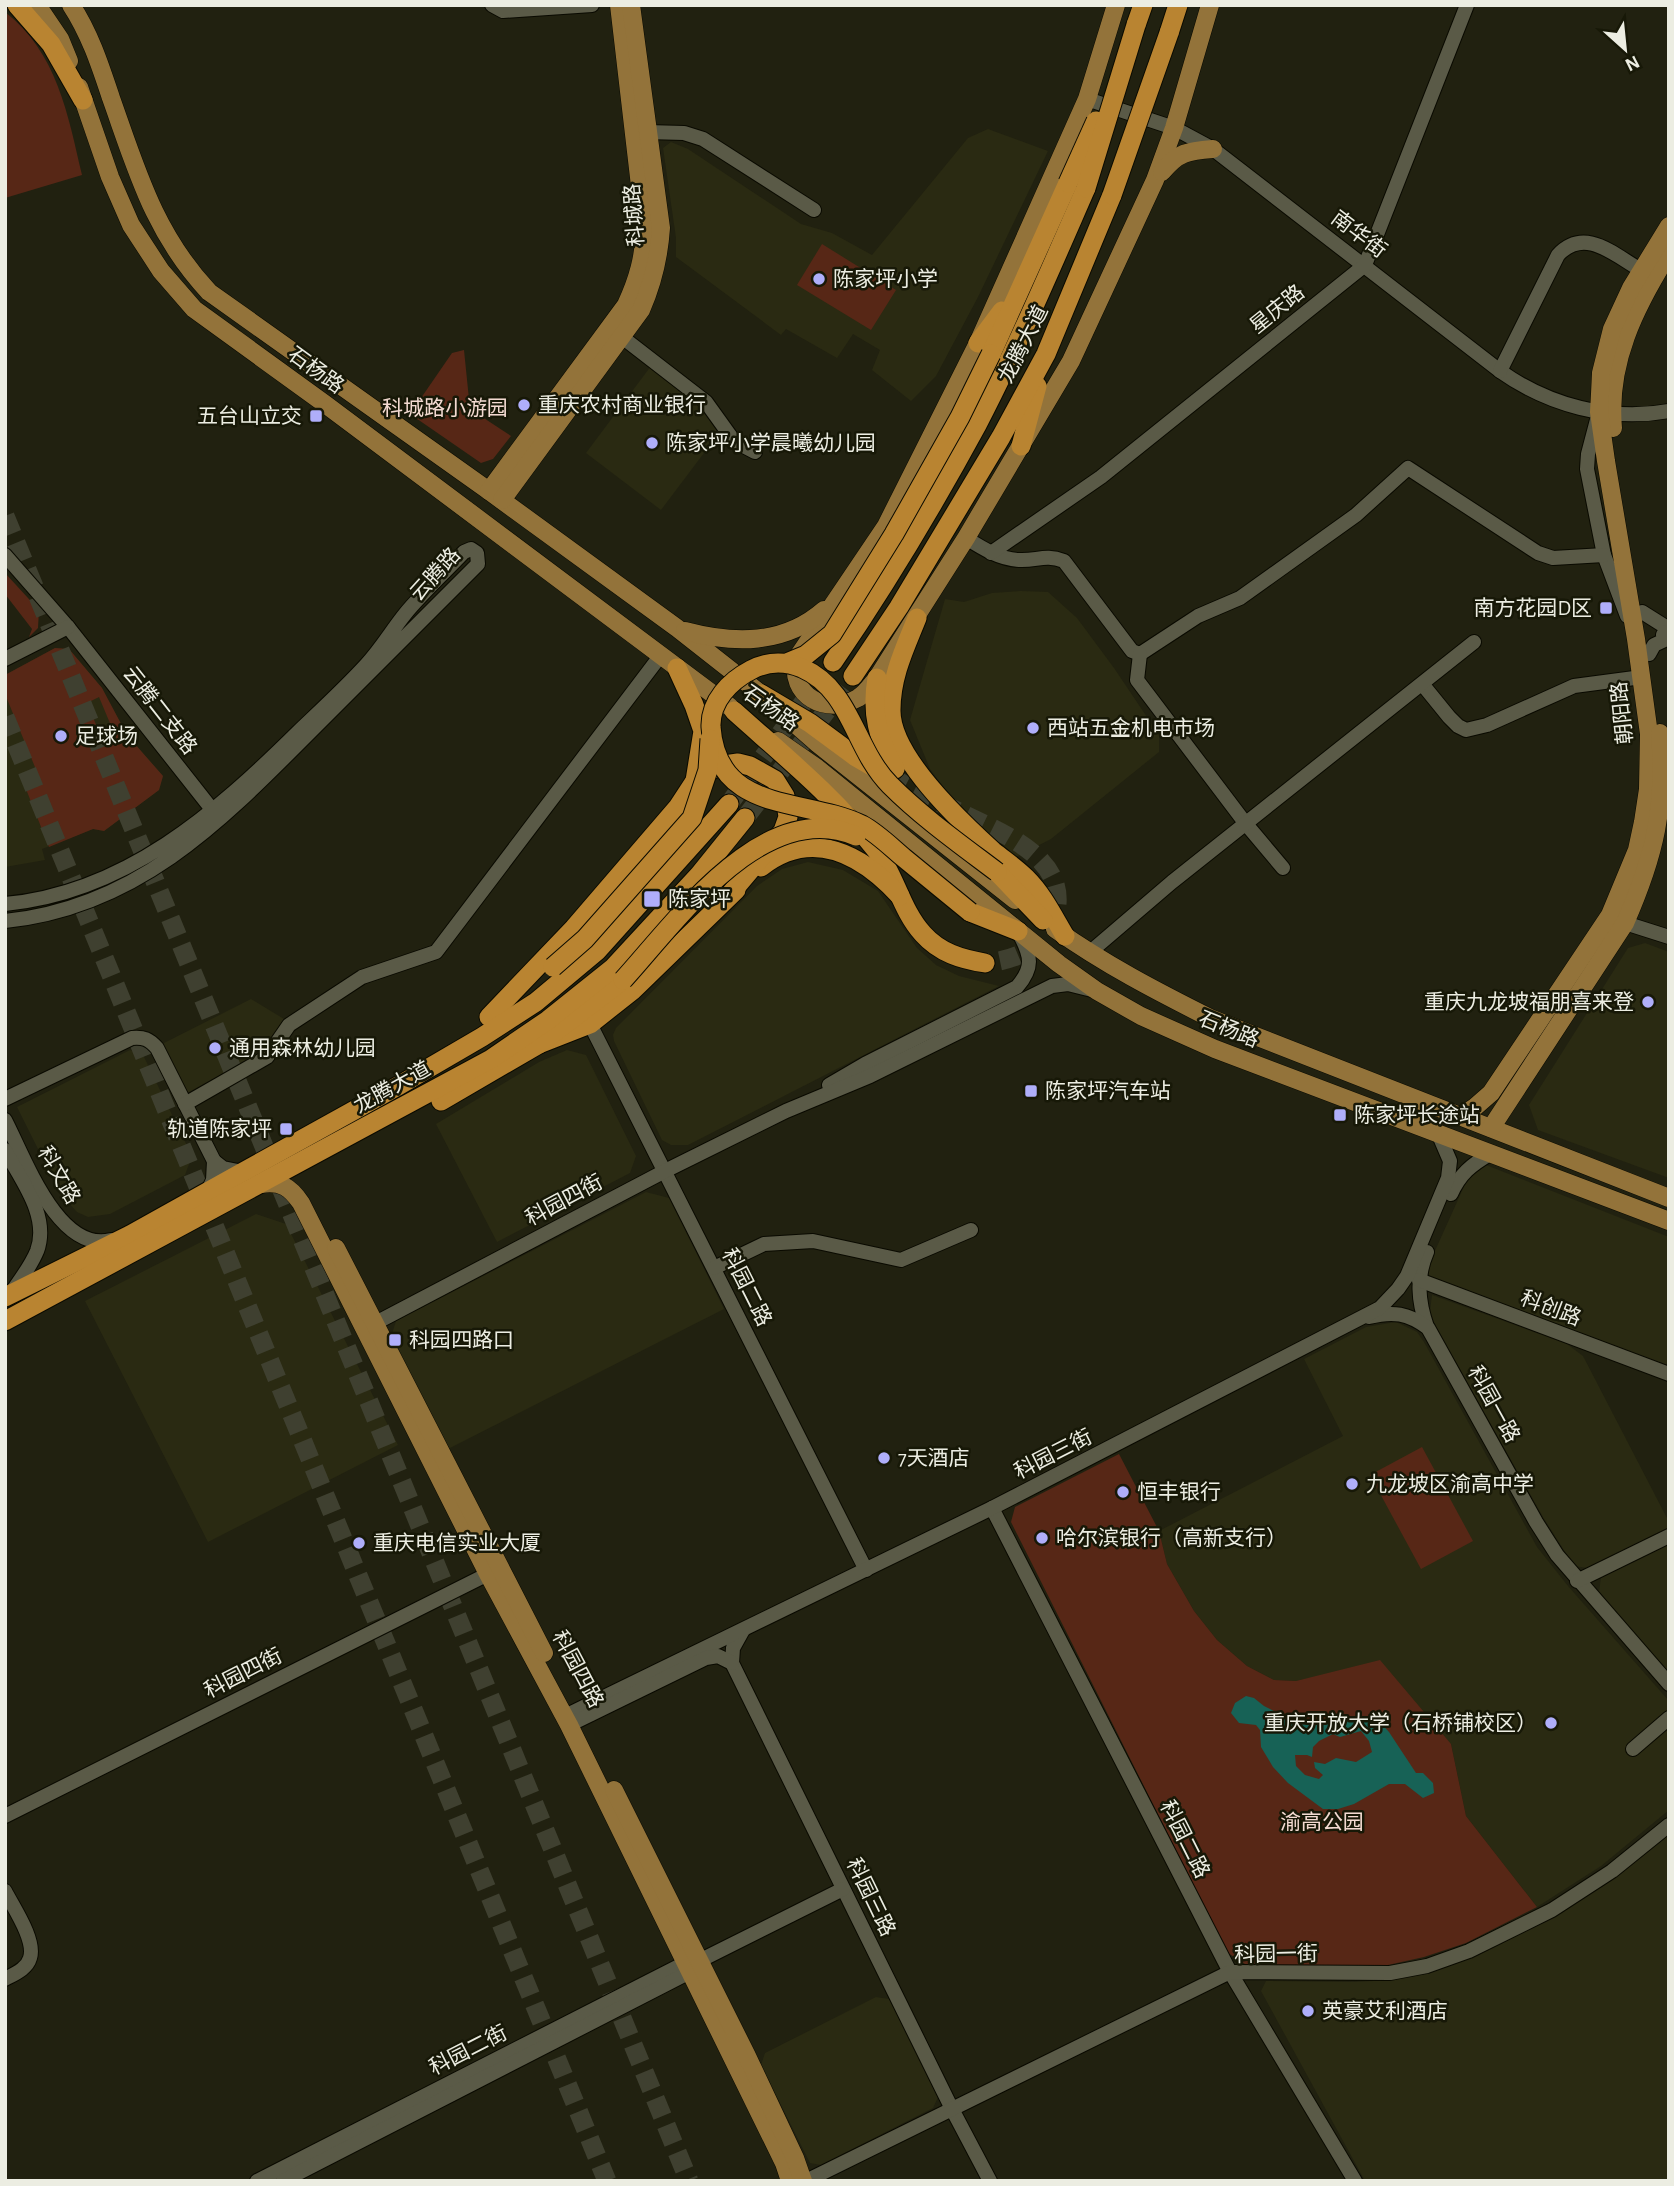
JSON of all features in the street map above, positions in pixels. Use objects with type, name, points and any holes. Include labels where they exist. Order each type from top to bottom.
[{"type":"highway","points":[[17,5],[51,44],[83,100]]},
{"type":"highway","points":[[398,1086],[553,967],[584,939],[692,818],[708,770],[711,724],[716,701],[731,682],[765,664],[789,662],[806,655],[832,634],[894,534],[960,417],[985,349],[1077,185],[1143,5]]},
{"type":"highway","name":"龙腾大道","points":[[853,676],[899,607],[1001,437],[1046,354],[1112,194],[1178,5]]},
{"type":"highway","name":"龙腾大道","points":[[833,662],[879,593],[977,425],[1037,300],[1077,185]]},
{"type":"highway","points":[[1021,446],[1046,354]]},
{"type":"highway","points":[[917,618],[898,660],[891,713],[907,755],[923,779],[965,825],[1025,876],[1041,895],[1065,936]]},
{"type":"highway","points":[[789,662],[809,671],[832,690],[888,783],[914,808],[996,872],[1043,920]]},
{"type":"highway","points":[[677,668],[703,731],[695,781]]},
{"type":"highway","points":[[761,694],[810,723],[856,757],[892,772],[877,732],[874,698],[877,678]]},
{"type":"highway","points":[[734,710],[838,804],[878,852],[922,932],[937,947],[960,959],[985,963]]},
{"type":"highway","points":[[711,724],[715,748],[727,773],[746,790],[762,798],[788,806],[818,810],[863,826],[970,912],[1018,931]]},
{"type":"highway","points":[[489,1017],[574,928],[678,807],[695,781],[717,766],[738,763],[750,766],[775,780],[785,796],[788,817],[783,831],[726,899]]},
{"type":"highway","name":"龙腾大道","points":[[7,1296],[130,1235],[398,1086],[536,1002],[597,951],[729,804]]},
{"type":"highway","name":"龙腾大道","points":[[5,1321],[491,1059],[548,1020],[613,968],[699,875],[745,818]]},
{"type":"highway","points":[[346,1138],[419,1112],[479,1081],[539,1045],[623,980],[711,884],[741,857],[768,841],[796,831],[834,829],[871,843],[912,864]]},
{"type":"highway","points":[[539,1045],[590,1024],[633,990],[726,899],[771,859],[782,853],[811,848],[853,857],[873,869],[900,896]]},
{"type":"main road","name":"石杨路","points":[[37,5],[60,39],[117,195],[131,225],[161,271],[194,309],[734,710],[817,768],[1059,964],[1097,991],[1141,1016],[1215,1049],[1669,1222]]},
{"type":"main road","name":"科城路","points":[[496,496],[626,304],[637,282],[644,256],[645,229],[619,5]]},
{"type":"main road","name":"科城路","points":[[496,496],[642,310],[653,281],[661,228],[631,5]]},
{"type":"main road","points":[[1116,5],[1087,99],[985,349],[886,526],[797,658],[794,669],[796,678],[810,698],[820,703],[833,706],[856,699],[865,693],[877,678],[966,538],[1071,361],[1155,180],[1174,128],[1210,5]]},
{"type":"main road","name":"石杨路","points":[[73,6],[90,37],[145,195],[162,230],[194,275],[229,308],[496,496],[677,628],[761,694],[818,744],[1043,920],[1089,953],[1156,992],[1212,1020],[1669,1198]]},
{"type":"main road","points":[[1155,180],[1172,159],[1188,151],[1213,149]]},
{"type":"main road","name":"朝阳路","points":[[1461,1116],[1491,1093],[1610,915],[1637,850],[1648,789],[1649,734],[1601,373],[1612,329],[1641,270],[1669,226]]},
{"type":"main road","name":"朝阳路","points":[[1491,1128],[1625,923],[1651,858],[1658,826],[1662,792],[1660,733],[1616,458],[1605,412],[1620,349],[1634,314],[1669,253]]},
{"type":"main road","points":[[677,628],[712,638],[764,639],[802,626],[842,593]]},
{"type":"main road","points":[[1516,1053],[1515,1061],[1519,1066],[1525,1068],[1531,1065]]},
{"type":"main road","name":"科园四路","points":[[261,1184],[282,1184],[295,1194],[301,1203],[303,1196],[311,1198],[369,1326],[572,1718],[692,1965],[790,2181]]},
{"type":"main road","name":"科园四路","points":[[692,1965],[795,2158],[804,2181]]},
{"type":"street","points":[[492,5],[503,11],[592,5]]},
{"type":"street","name":"星庆路","points":[[991,553],[1101,477],[1365,265],[1467,5]]},
{"type":"street","name":"南华街","points":[[1087,99],[1174,128],[1213,149],[1500,370],[1534,393],[1551,400],[1605,412],[1669,411]]},
{"type":"street","points":[[648,132],[684,132],[703,139],[814,210]]},
{"type":"street","points":[[1500,370],[1564,248],[1572,243],[1587,241],[1641,270]]},
{"type":"street","points":[[622,337],[706,402],[734,441],[755,452]]},
{"type":"street","points":[[1605,412],[1588,454],[1587,469],[1604,555],[1636,639]]},
{"type":"street","points":[[1140,654],[1198,616],[1240,598],[1356,515],[1408,468],[1538,553],[1553,558],[1604,555]]},
{"type":"street","points":[[966,538],[991,553],[1019,560],[1050,556],[1064,561],[1132,651],[1140,654]]},
{"type":"street","name":"云腾路","points":[[5,904],[49,898],[95,883],[151,854],[216,815],[365,666],[407,611],[464,552],[471,549],[477,553],[478,564],[172,858],[131,884],[101,897],[51,915],[5,921]]},
{"type":"street","name":"云腾二支路","points":[[5,555],[68,627],[216,815]]},
{"type":"street","points":[[1642,612],[1669,631],[1663,635],[1669,638]]},
{"type":"street","points":[[5,659],[68,627]]},
{"type":"street","points":[[1649,654],[1654,645],[1669,638]]},
{"type":"street","points":[[1089,953],[1474,642]]},
{"type":"street","points":[[1140,654],[1137,680],[1283,869]]},
{"type":"street","points":[[185,1104],[267,1057],[289,1026],[362,977],[436,952],[661,655]]},
{"type":"street","points":[[1423,685],[1449,717],[1466,730],[1487,725],[1574,686],[1642,677]]},
{"type":"street","points":[[1625,923],[1669,937]]},
{"type":"street","name":"科园四街","points":[[786,1111],[864,1064],[1017,987],[1029,965],[1029,955],[1018,931]]},
{"type":"street","name":"科园四街","points":[[369,1326],[665,1171],[786,1111],[870,1076],[1052,986],[1068,984],[1097,991]]},
{"type":"street","name":"科园二路","points":[[590,1024],[866,1570]]},
{"type":"street","points":[[5,1099],[132,1038],[142,1037],[150,1040],[157,1048],[214,1161],[223,1168],[243,1172]]},
{"type":"street","name":"科文路","points":[[5,1120],[48,1203],[64,1224],[93,1241],[105,1242],[130,1235]]},
{"type":"street","name":"科园三街","points":[[572,1718],[743,1629],[992,1508],[1364,1318],[1389,1299],[1407,1276],[1448,1178],[1450,1161],[1438,1133]]},
{"type":"street","name":"科文路","points":[[5,1150],[41,1222],[40,1243],[36,1254],[7,1296]]},
{"type":"street","points":[[1428,1328],[1421,1308],[1419,1280],[1422,1263],[1457,1181],[1466,1169],[1490,1154]]},
{"type":"street","points":[[208,1191],[213,1180],[214,1161]]},
{"type":"street","points":[[714,1268],[764,1244],[813,1241],[901,1260],[971,1230]]},
{"type":"street","name":"科创路","points":[[1419,1280],[1669,1374]]},
{"type":"street","points":[[1364,1318],[1399,1314],[1414,1318],[1428,1328]]},
{"type":"street","name":"科园一路","points":[[1428,1328],[1536,1522],[1577,1581],[1669,1684]]},
{"type":"street","name":"科园二路","points":[[992,1508],[1230,1972],[1355,2181]]},
{"type":"street","points":[[1577,1581],[1669,1536]]},
{"type":"street","name":"科园四街","points":[[5,1816],[494,1571]]},
{"type":"street","points":[[572,1718],[706,1658],[718,1656],[732,1663],[733,1648],[743,1629]]},
{"type":"street","name":"科园三路","points":[[732,1663],[990,2181]]},
{"type":"street","points":[[1633,1749],[1669,1718]]},
{"type":"street","name":"科园一街","points":[[804,2181],[1230,1972],[1390,1973],[1427,1966],[1469,1951],[1552,1910],[1612,1871],[1669,1825]]},
{"type":"street","name":"科园二街","points":[[283,2181],[692,1965],[843,1889]]},
{"type":"street","points":[[5,1891],[30,1939],[30,1958],[20,1971],[5,1979]]},
{"type":"street","name":"科园二街","points":[[257,2181],[296,2173]]},
{"type":"shaded area","name":"陈家坪小学","points":[[988,129],[1048,151],[978,297],[936,376],[911,401],[872,370],[880,350],[853,334],[837,358],[786,329],[781,335],[676,257],[676,238],[663,148],[671,142],[688,149],[801,224],[832,233],[872,255],[968,138]]},
{"type":"shaded area","name":"陈家坪小学晨曦幼儿园","points":[[651,366],[695,401],[719,433],[661,510],[586,453]]},
{"type":"shaded area","name":"西站五金机电市场","points":[[1048,592],[1077,618],[1159,735],[1159,752],[1051,839],[1016,857],[967,819],[930,769],[910,720],[945,599],[964,602],[992,593]]},
{"type":"shaded area","points":[[55,648],[69,649],[102,688],[127,735],[163,776],[159,790],[104,831],[93,829],[42,849],[45,860],[5,867],[5,675]]},
{"type":"shaded area","points":[[808,862],[843,870],[878,891],[917,948],[936,965],[959,976],[999,986],[688,1145],[671,1145],[662,1140],[614,1041],[616,1028],[757,886],[782,869]]},
{"type":"shaded area","points":[[1645,943],[1669,952],[1669,1178],[1538,1130],[1529,1105],[1628,948]]},
{"type":"shaded area","name":"通用森林幼儿园","points":[[251,999],[284,1019],[262,1053],[187,1093],[162,1044]]},
{"type":"shaded area","points":[[130,1050],[144,1057],[192,1156],[185,1175],[110,1214],[88,1217],[77,1212],[60,1193],[17,1107]]},
{"type":"shaded area","points":[[567,1050],[586,1055],[636,1156],[630,1173],[497,1242],[436,1124],[539,1062]]},
{"type":"shaded area","points":[[1486,1165],[1669,1237],[1669,1367],[1429,1276],[1429,1264],[1471,1171]]},
{"type":"shaded area","points":[[646,1192],[669,1198],[724,1309],[448,1449],[391,1337],[396,1321]]},
{"type":"shaded area","points":[[256,1214],[286,1224],[398,1445],[208,1542],[85,1301]]},
{"type":"shaded area","points":[[1432,1295],[1567,1344],[1583,1356],[1669,1522],[1666,1531],[1588,1568],[1574,1566],[1543,1517],[1436,1327],[1430,1311]]},
{"type":"shaded area","points":[[1396,1322],[1417,1332],[1424,1342],[1537,1547],[1669,1701],[1669,1810],[1601,1866],[1537,1907],[1466,1816],[1451,1744],[1320,1676],[1296,1681],[1274,1680],[1247,1666],[1217,1640],[1194,1611],[1167,1564],[1159,1531],[1343,1436],[1304,1359],[1366,1327]]},
{"type":"shaded area","points":[[1669,1544],[1669,1672],[1599,1593],[1601,1577]]},
{"type":"shaded area","points":[[1669,1830],[1669,2181],[1365,2181],[1261,1991],[1266,1981],[1391,1980],[1429,1972],[1469,1957]]},
{"type":"shaded area","points":[[876,1997],[889,1999],[938,2097],[933,2108],[821,2165],[810,2163],[761,2065],[765,2053]]},
{"type":"green space","points":[[5,12],[23,28],[49,65],[65,108],[82,175],[5,198]]},
{"type":"green space","points":[[822,244],[896,290],[871,330],[797,285]]},
{"type":"green space","name":"科城路小游园","points":[[464,350],[470,409],[511,436],[493,459],[481,463],[410,414],[452,353]]},
{"type":"green space","points":[[5,573],[39,610],[38,628],[29,637],[32,629],[5,594]]},
{"type":"green space","points":[[55,648],[69,649],[102,688],[127,735],[163,776],[159,790],[104,831],[93,829],[49,847],[22,779],[37,772],[5,694],[5,675]],"holes":[[[99,697],[117,740],[105,746],[87,703]]]},
{"type":"green space","points":[[1422,1447],[1473,1541],[1421,1569],[1370,1475]]},
{"type":"green space","name":"渝高公园","points":[[1119,1454],[1159,1531],[1167,1564],[1194,1611],[1217,1640],[1247,1666],[1274,1680],[1296,1681],[1380,1660],[1451,1744],[1466,1816],[1537,1907],[1466,1943],[1388,1965],[1345,1967],[1245,1964],[1228,1953],[1011,1522],[1015,1507]]},
{"type":"water","points":[[1246,1696],[1254,1698],[1299,1724],[1313,1725],[1352,1716],[1380,1722],[1416,1773],[1423,1773],[1433,1783],[1434,1793],[1423,1798],[1405,1784],[1389,1784],[1354,1804],[1338,1809],[1323,1809],[1288,1783],[1273,1767],[1261,1747],[1260,1730],[1256,1725],[1239,1723],[1231,1713],[1235,1703]],"holes":[[[1361,1731],[1369,1741],[1372,1752],[1356,1762],[1336,1758],[1325,1764],[1314,1762],[1315,1768],[1323,1775],[1319,1779],[1305,1775],[1296,1766],[1295,1755],[1312,1757],[1313,1747],[1333,1734],[1340,1737]]]},
{"type":"tunnel","points":[[5,516],[689,2181]]},
{"type":"tunnel","points":[[729,804],[833,662]]},
{"type":"tunnel","points":[[745,818],[853,676]]},
{"type":"tunnel","points":[[5,717],[607,2181]]},
{"type":"tunnel","points":[[889,776],[1016,841],[1033,853],[1046,867],[1055,883],[1057,902],[1052,924],[1041,941],[1015,957],[985,963]]},
{"type":"place","name":"陈家坪小学","points":[[819,279]]},
{"type":"place","name":"重庆农村商业银行","points":[[524,405]]},
{"type":"place","name":"五台山立交","points":[[316,416]]},
{"type":"place","name":"陈家坪小学晨曦幼儿园","points":[[652,443]]},
{"type":"place","name":"南方花园D区","points":[[1606,608]]},
{"type":"place","name":"西站五金机电市场","points":[[1033,728]]},
{"type":"place","name":"足球场","points":[[61,736]]},
{"type":"place","name":"陈家坪","points":[[652,899]]},
{"type":"place","name":"重庆九龙坡福朋喜来登","points":[[1648,1002]]},
{"type":"place","name":"通用森林幼儿园","points":[[215,1048]]},
{"type":"place","name":"陈家坪汽车站","points":[[1031,1091]]},
{"type":"place","name":"陈家坪长途站","points":[[1340,1115]]},
{"type":"place","name":"轨道陈家坪","points":[[286,1129]]},
{"type":"place","name":"科园四路口","points":[[395,1340]]},
{"type":"place","name":"7天酒店","points":[[884,1458]]},
{"type":"place","name":"九龙坡区渝高中学","points":[[1352,1484]]},
{"type":"place","name":"恒丰银行","points":[[1123,1492]]},
{"type":"place","name":"哈尔滨银行（高新支行）","points":[[1042,1538]]},
{"type":"place","name":"重庆电信实业大厦","points":[[359,1543]]},
{"type":"place","name":"重庆开放大学（石桥铺校区）","points":[[1551,1723]]},
{"type":"place","name":"英豪艾利酒店","points":[[1308,2011]]}]
